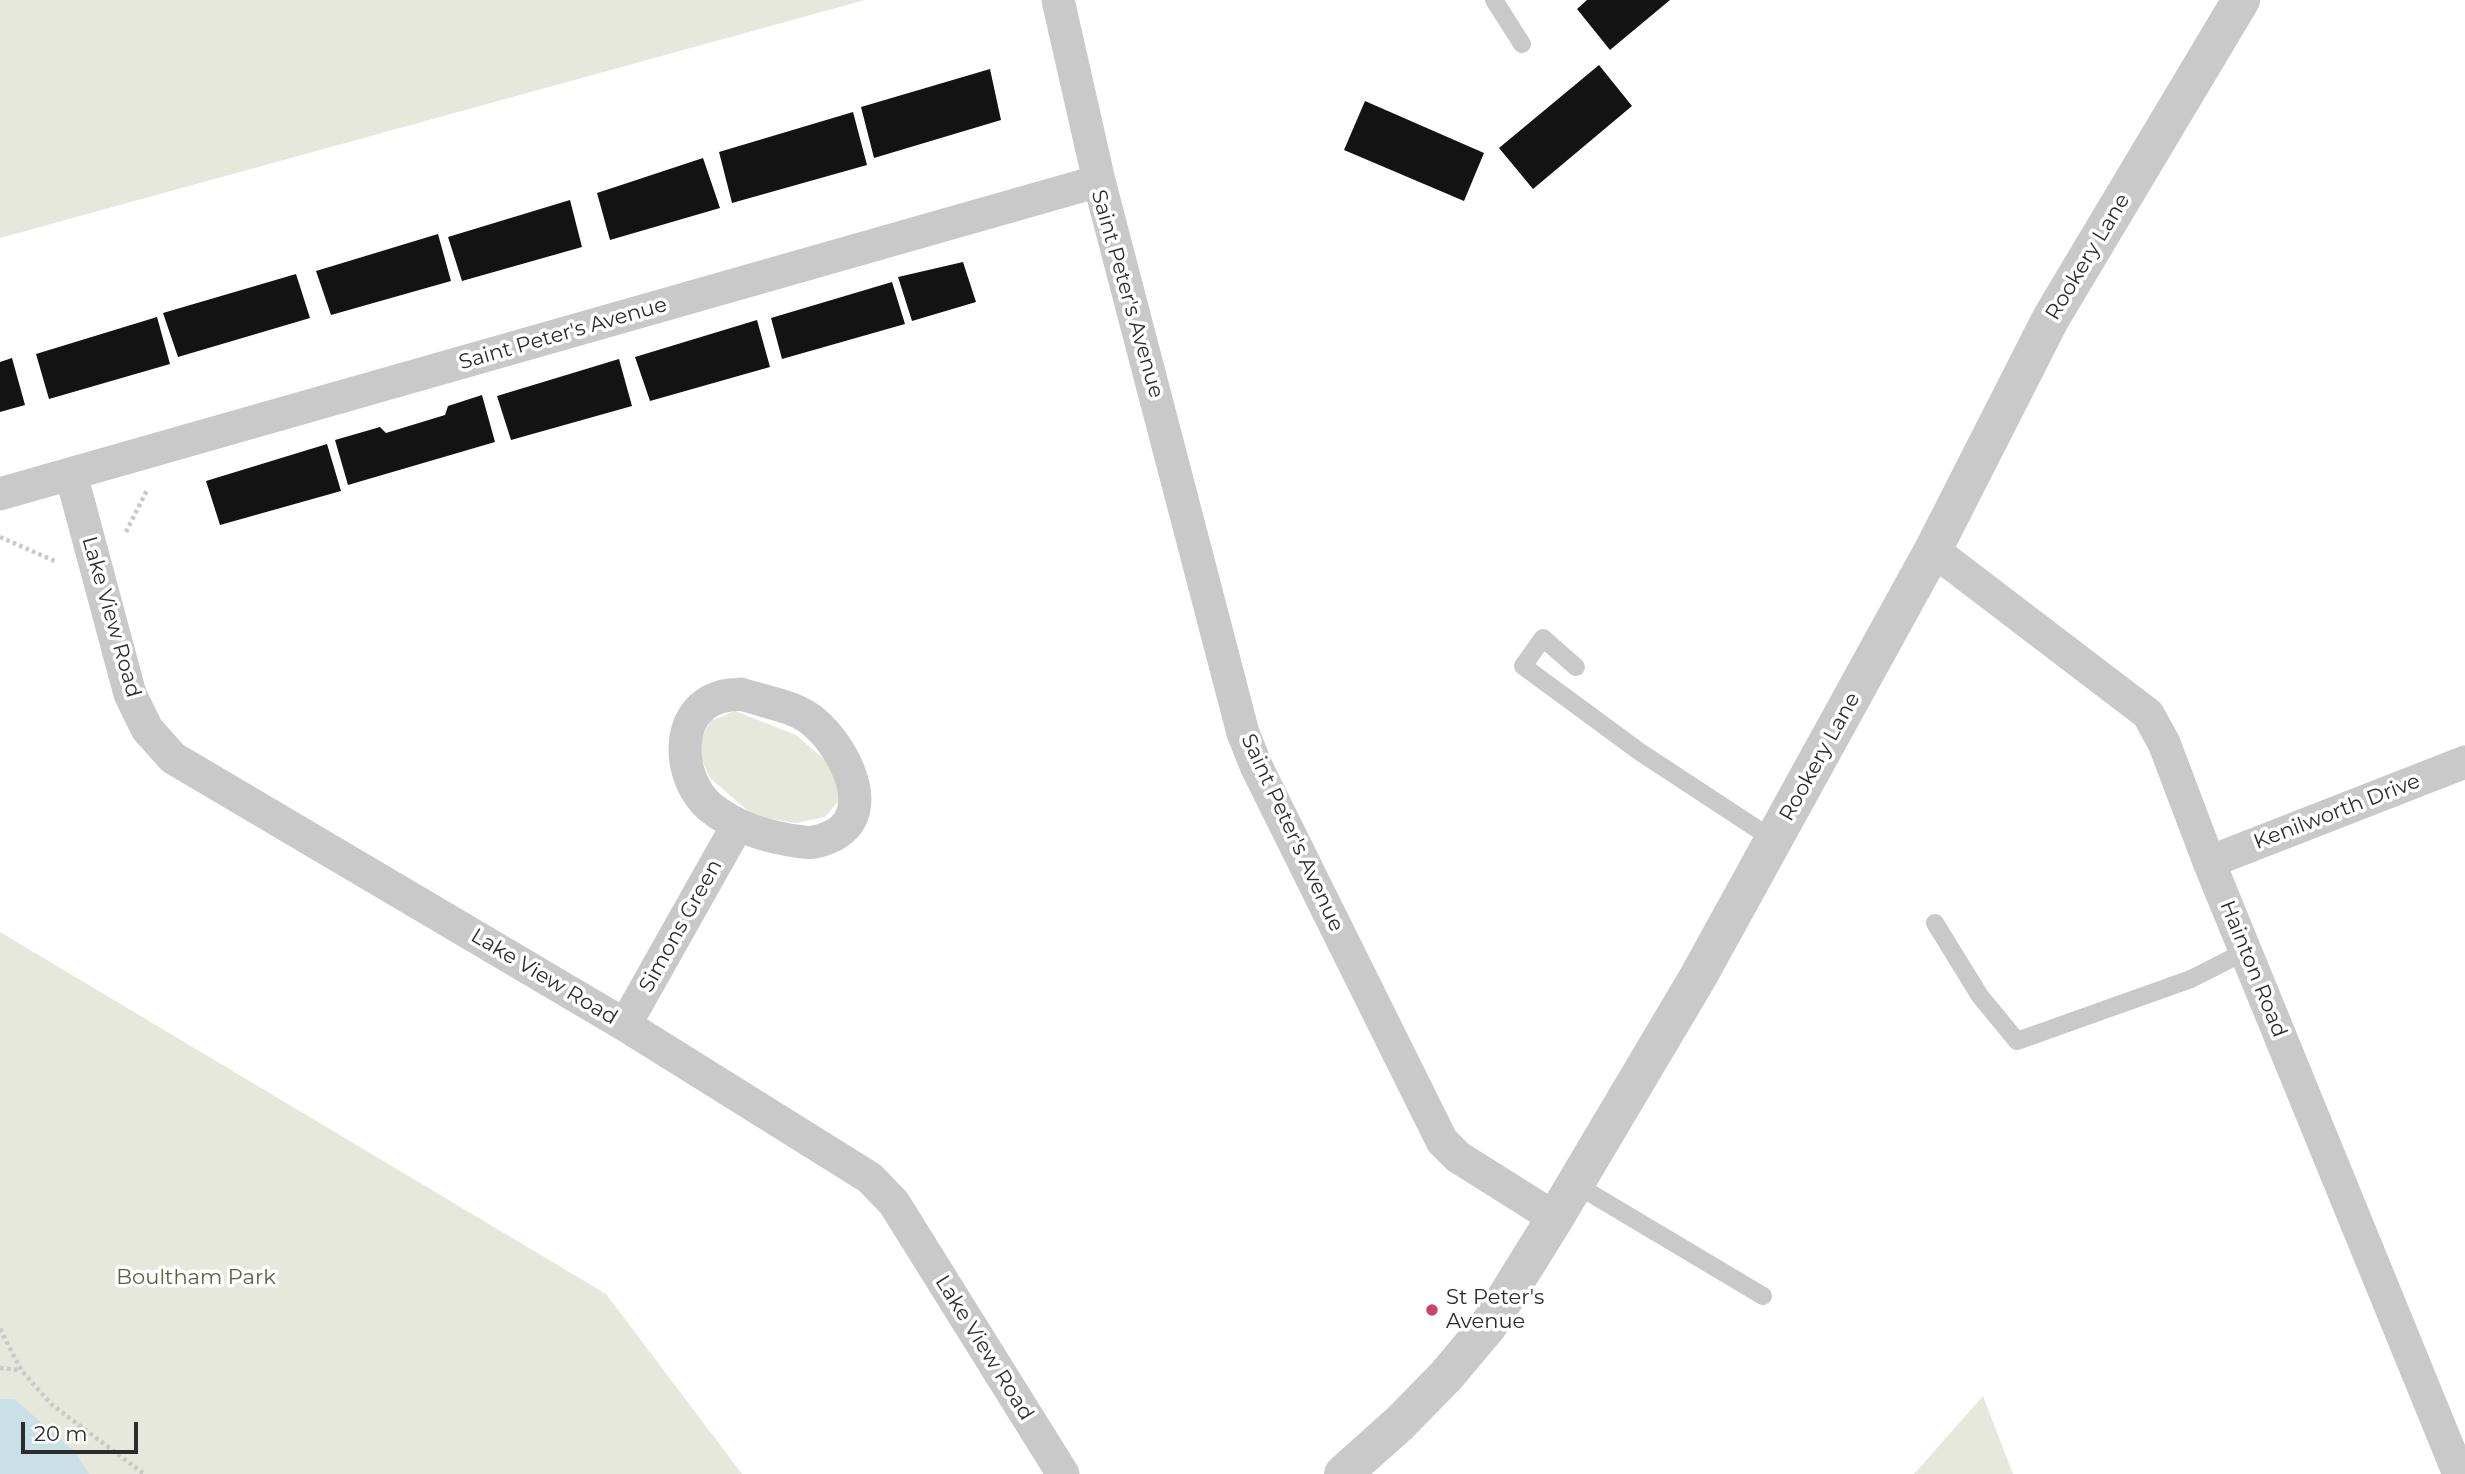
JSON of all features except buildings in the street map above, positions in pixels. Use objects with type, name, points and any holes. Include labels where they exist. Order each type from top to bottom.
[{"type":"street","points":[[1058,0],[1099,181]]},
{"type":"street","name":"Rookery Lane","points":[[1343,1474],[1446,1376],[1488,1326],[1555,1218],[1698,977],[1774,840],[1933,550],[2051,318],[2241,0]]},
{"type":"street","name":"Saint Peter's Avenue","points":[[0,494],[1099,181],[1243,733],[1257,768],[1441,1141],[1458,1157],[1555,1218]]},
{"type":"street","name":"Lake View Road","points":[[71,474],[130,694],[147,729],[173,758],[625,1025],[870,1178],[894,1203],[1063,1474]]},
{"type":"street","name":"Hainton Road","points":[[1933,550],[2148,714],[2164,743],[2209,862],[2459,1474]]},
{"type":"street","points":[[741,694],[795,711],[814,722],[834,744],[848,768],[855,791],[852,818],[842,831],[824,841],[806,843],[759,834],[737,826],[708,805],[693,785],[686,768],[684,750],[688,725],[703,706],[719,697],[741,694]]},
{"type":"street","name":"Kenilworth Drive","points":[[2209,862],[2465,762]]},
{"type":"street","name":"Simons Green","points":[[625,1025],[737,826]]},
{"type":"lane","points":[[1494,0],[1522,44]]},
{"type":"lane","points":[[1576,667],[1543,638],[1523,666],[1640,752],[1774,840]]},
{"type":"lane","points":[[1935,923],[1980,996],[2017,1041],[2191,979],[2246,951]]},
{"type":"lane","points":[[1575,1184],[1763,1296]]},
{"type":"path","points":[[0,1329],[21,1370],[51,1404],[144,1474]]},
{"type":"path","points":[[0,1368],[21,1370]]},
{"type":"green space","points":[[0,0],[865,0],[0,238]]},
{"type":"green space","points":[[735,711],[796,735],[831,765],[842,797],[825,817],[796,823],[754,816],[710,778],[696,747],[711,721]]},
{"type":"green space","name":"Boultham Park","points":[[0,932],[606,1294],[742,1474],[0,1474]]},
{"type":"green space","points":[[1983,1396],[2013,1474],[1914,1474]]},
{"type":"water","points":[[0,1399],[14,1399],[74,1451],[89,1474],[0,1474]]},
{"type":"place","name":"St Peter's Avenue","points":[[1432,1310]]}]
